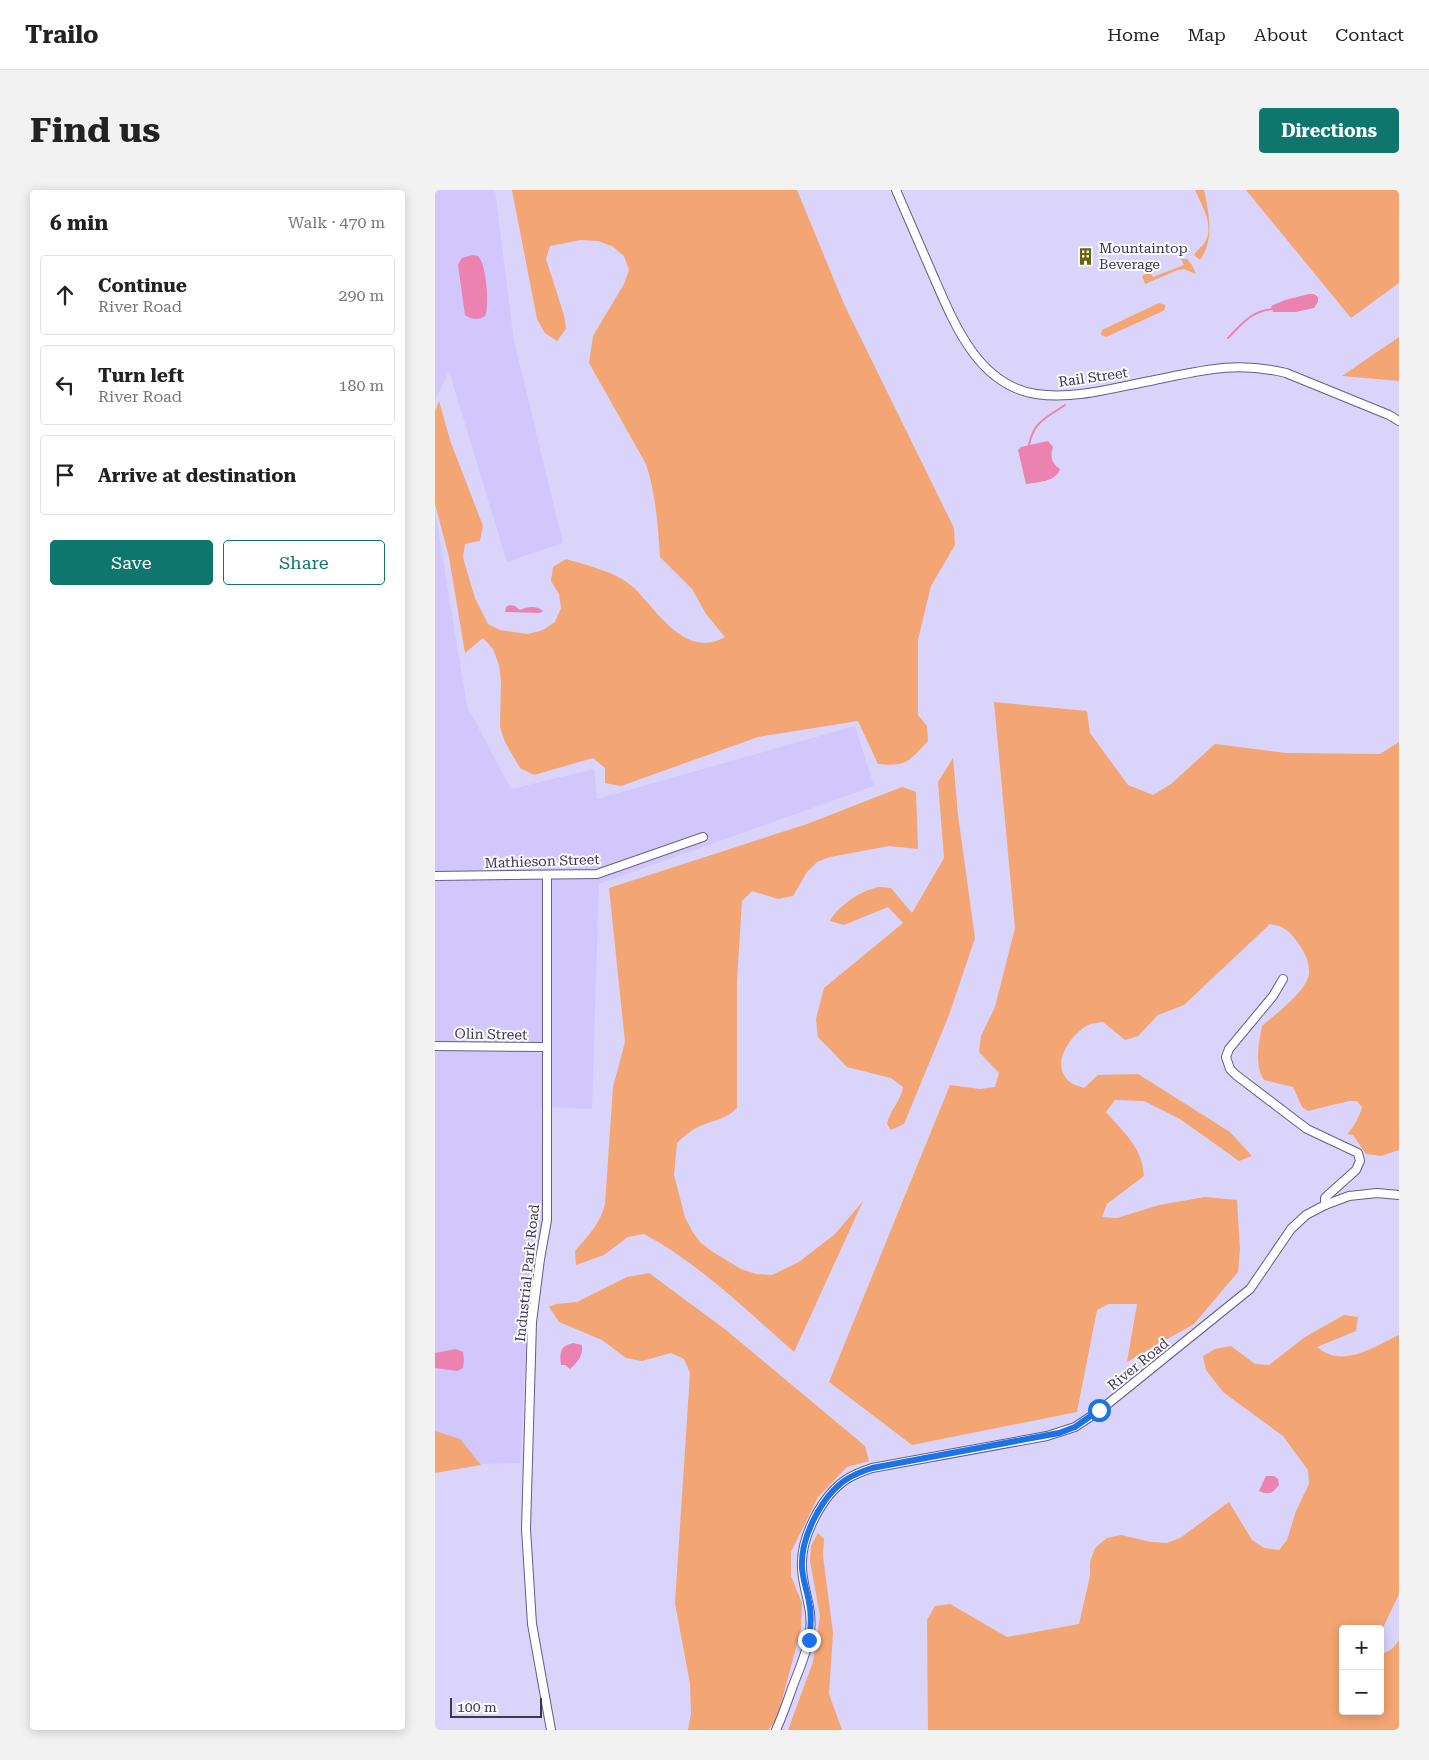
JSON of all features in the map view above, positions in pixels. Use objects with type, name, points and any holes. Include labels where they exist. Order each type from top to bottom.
[{"type":"street","name":"Rail Street","points":[[896,190],[952,318],[967,346],[989,371],[1019,389],[1035,394],[1071,395],[1206,369],[1228,366],[1251,367],[1269,369],[1286,374],[1389,415],[1399,421]]},
{"type":"street","name":"Mathieson Street","points":[[435,876],[597,874],[703,837]]},
{"type":"street","name":"Industrial Park Road","points":[[547,876],[547,1220],[537,1277],[532,1322],[526,1529],[532,1624],[551,1730]]},
{"type":"street","points":[[1283,979],[1273,996],[1229,1048],[1226,1057],[1236,1076],[1288,1116],[1317,1135],[1358,1153],[1360,1161],[1356,1170],[1325,1198],[1325,1204]]},
{"type":"street","name":"Olin Street","points":[[435,1046],[547,1047]]},
{"type":"street","name":"River Road","points":[[776,1730],[805,1653],[810,1632],[809,1602],[802,1571],[803,1549],[815,1519],[828,1496],[834,1490],[858,1472],[872,1468],[1047,1436],[1081,1423],[1099,1411],[1241,1297],[1261,1275],[1291,1229],[1307,1215],[1325,1204],[1349,1196],[1365,1194],[1399,1195]]},
{"type":"shaded area","points":[[435,190],[495,190],[514,341],[563,543],[507,562],[449,371],[435,401]]},
{"type":"shaded area","points":[[512,190],[797,190],[844,304],[954,528],[955,545],[931,586],[918,640],[918,715],[927,726],[928,741],[907,761],[888,765],[878,764],[858,721],[758,737],[621,786],[605,783],[605,768],[593,758],[534,775],[520,768],[505,742],[500,727],[501,681],[499,665],[493,649],[483,638],[465,653],[449,557],[435,504],[435,411],[439,401],[451,443],[483,526],[480,541],[465,544],[463,558],[475,598],[488,624],[500,630],[528,634],[543,630],[555,622],[561,608],[559,594],[551,581],[553,567],[566,559],[601,570],[626,581],[637,590],[672,628],[691,640],[702,643],[713,642],[725,637],[706,614],[692,589],[660,557],[654,499],[646,464],[589,363],[593,336],[624,284],[629,270],[624,256],[612,246],[598,241],[581,240],[550,246],[546,259],[564,315],[566,329],[557,341],[545,333],[537,319]]},
{"type":"shaded area","points":[[1195,190],[1204,190],[1209,227]]},
{"type":"shaded area","points":[[1246,190],[1399,190],[1399,283],[1351,318]]},
{"type":"shaded area","points":[[1209,227],[1208,244],[1200,260],[1194,255],[1205,242]]},
{"type":"shaded area","points":[[473,255],[479,257],[482,263],[487,287],[485,316],[478,319],[465,315],[458,265],[462,258]]},
{"type":"shaded area","points":[[1181,259],[1187,259],[1196,274],[1184,269],[1178,270],[1145,284],[1142,276],[1150,272],[1153,277],[1184,265]]},
{"type":"shaded area","points":[[1314,294],[1318,297],[1318,302],[1314,308],[1296,312],[1273,312],[1271,306],[1285,300]]},
{"type":"shaded area","points":[[1159,303],[1165,305],[1163,311],[1106,337],[1101,335],[1102,330]]},
{"type":"shaded area","points":[[1399,337],[1399,381],[1342,376]]},
{"type":"shaded area","points":[[1048,441],[1053,447],[1053,462],[1060,469],[1058,473],[1055,477],[1046,481],[1026,484],[1018,450],[1021,447]]},
{"type":"shaded area","points":[[435,511],[467,706],[511,789],[594,769],[597,799],[855,726],[874,786],[599,884],[592,1109],[541,1107],[544,1229],[529,1288],[520,1463],[435,1465]]},
{"type":"shaded area","points":[[510,605],[520,610],[532,607],[543,611],[540,613],[505,612],[506,607]]},
{"type":"shaded area","points":[[994,702],[1087,711],[1090,733],[1128,785],[1153,795],[1171,784],[1215,744],[1286,753],[1380,754],[1399,742],[1399,1150],[1381,1156],[1366,1154],[1353,1135],[1347,1134],[1356,1121],[1362,1107],[1357,1101],[1349,1101],[1308,1111],[1302,1107],[1293,1087],[1264,1080],[1258,1061],[1262,1026],[1298,994],[1308,978],[1309,971],[1305,955],[1297,941],[1291,933],[1280,926],[1270,924],[1184,1005],[1158,1015],[1138,1036],[1125,1040],[1103,1022],[1088,1025],[1075,1036],[1064,1051],[1061,1067],[1064,1075],[1070,1082],[1084,1088],[1098,1075],[1138,1074],[1230,1132],[1252,1156],[1239,1161],[1180,1119],[1144,1101],[1115,1100],[1106,1112],[1126,1134],[1136,1149],[1143,1166],[1144,1176],[1107,1204],[1102,1217],[1117,1218],[1159,1205],[1205,1197],[1237,1200],[1240,1249],[1238,1272],[1194,1324],[1127,1362],[1137,1304],[1109,1304],[1097,1310],[1077,1412],[912,1445],[829,1382],[950,1085],[980,1089],[995,1087],[999,1073],[979,1052],[981,1036],[995,1007],[1015,928]]},
{"type":"shaded area","points":[[953,758],[958,815],[975,938],[949,1015],[904,1124],[891,1130],[887,1124],[903,1087],[891,1078],[847,1067],[818,1037],[816,1019],[824,988],[903,923],[888,907],[844,925],[830,921],[837,911],[849,901],[862,893],[879,887],[891,888],[912,913],[944,858],[938,782]]},
{"type":"shaded area","points":[[902,787],[916,792],[918,849],[889,846],[830,857],[817,862],[807,872],[793,896],[778,899],[752,891],[742,901],[737,981],[737,1108],[723,1118],[694,1129],[677,1143],[674,1175],[685,1217],[692,1231],[701,1243],[713,1252],[741,1269],[756,1274],[772,1275],[799,1262],[835,1234],[863,1201],[794,1352],[703,1273],[665,1246],[644,1234],[628,1237],[604,1255],[576,1265],[575,1251],[597,1224],[605,1204],[613,1087],[625,1042],[609,888],[807,824]]},
{"type":"shaded area","points":[[649,1273],[726,1330],[865,1446],[869,1461],[847,1467],[818,1497],[791,1552],[791,1576],[802,1603],[801,1629],[777,1719],[768,1730],[688,1730],[691,1714],[690,1684],[675,1603],[690,1373],[684,1359],[671,1353],[642,1361],[626,1358],[602,1340],[559,1322],[549,1307],[556,1304],[577,1302],[627,1277]]},
{"type":"shaded area","points":[[1344,1315],[1358,1317],[1356,1331],[1317,1347],[1337,1356],[1348,1356],[1368,1350],[1399,1335],[1399,1594],[1384,1626],[1339,1625],[1339,1715],[1384,1715],[1384,1653],[1389,1651],[1399,1640],[1399,1730],[928,1730],[927,1620],[935,1606],[950,1604],[1007,1637],[1079,1624],[1090,1576],[1090,1562],[1095,1548],[1107,1538],[1121,1535],[1151,1542],[1167,1543],[1180,1538],[1229,1502],[1252,1540],[1264,1548],[1279,1550],[1287,1540],[1296,1511],[1309,1484],[1308,1470],[1283,1436],[1223,1392],[1206,1370],[1203,1356],[1215,1349],[1231,1346],[1255,1364],[1269,1365],[1305,1337]]},
{"type":"shaded area","points":[[573,1343],[582,1345],[582,1352],[570,1369],[565,1365],[561,1365],[561,1351],[565,1346]]},
{"type":"shaded area","points":[[456,1349],[463,1352],[463,1368],[457,1371],[435,1368],[435,1353]]},
{"type":"shaded area","points":[[435,1431],[460,1439],[481,1465],[435,1473]]},
{"type":"shaded area","points":[[1266,1476],[1274,1476],[1278,1479],[1279,1485],[1270,1493],[1259,1491]]},
{"type":"shaded area","points":[[818,1533],[824,1539],[823,1556],[833,1633],[829,1694],[842,1730],[788,1730],[813,1662],[820,1616],[810,1561],[811,1546]]},
{"type":"waterway","points":[[1228,338],[1252,316],[1264,310],[1272,309]]},
{"type":"waterway","points":[[1029,445],[1034,430],[1038,425],[1065,405]]},
{"type":"place","name":"Mountaintop Beverage","points":[[1085,256]]},
{"type":"route","points":[[809,1640],[811,1611],[802,1571],[803,1549],[807,1536],[824,1503],[840,1484],[858,1472],[889,1464],[1059,1433],[1075,1427],[1099,1410]]}]
